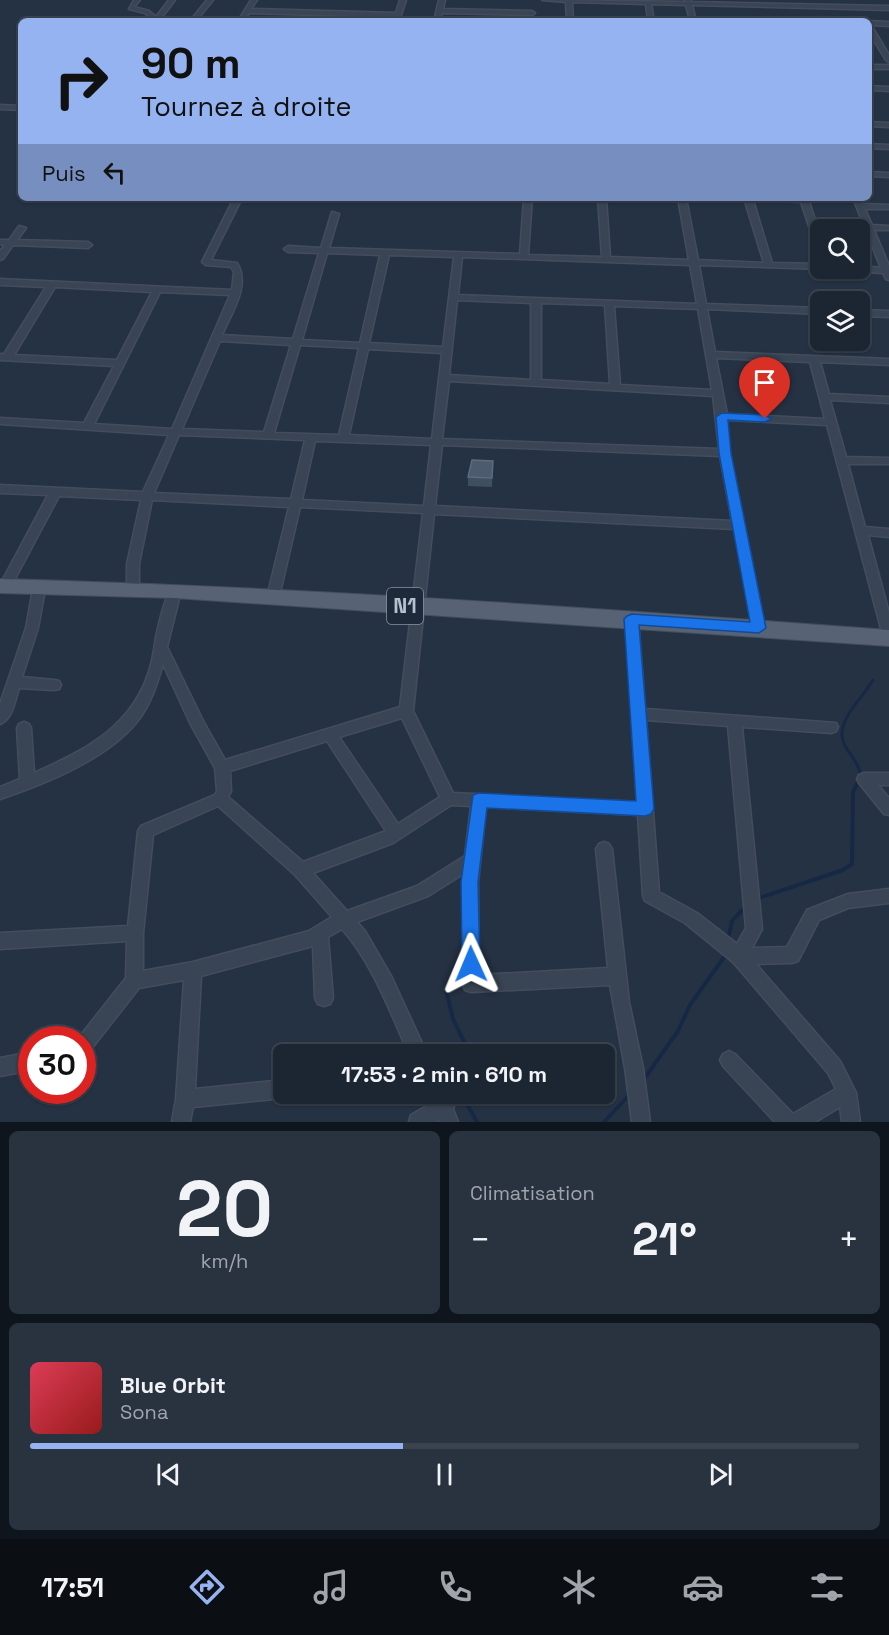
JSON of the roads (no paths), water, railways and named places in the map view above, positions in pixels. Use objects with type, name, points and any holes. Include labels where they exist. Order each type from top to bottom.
[{"type":"main road","name":"N1","points":[[3,586],[39,589],[175,591],[889,637]]},
{"type":"street","points":[[137,0],[131,8],[147,12],[153,18]]},
{"type":"street","points":[[158,18],[172,0]]},
{"type":"street","points":[[195,18],[210,0]]},
{"type":"street","points":[[243,18],[254,0]]},
{"type":"street","points":[[247,11],[354,10],[397,18],[403,0]]},
{"type":"street","points":[[438,18],[442,0]]},
{"type":"street","points":[[545,0],[812,3],[889,8]]},
{"type":"street","points":[[569,0],[570,18]]},
{"type":"street","points":[[854,0],[865,18]]},
{"type":"street","points":[[648,1],[651,18]]},
{"type":"street","points":[[688,2],[692,18]]},
{"type":"street","points":[[726,2],[730,18]]},
{"type":"street","points":[[440,11],[532,10],[532,18]]},
{"type":"street","points":[[872,23],[889,24]]},
{"type":"street","points":[[872,31],[888,56]]},
{"type":"street","points":[[877,40],[889,40]]},
{"type":"street","points":[[872,67],[889,67]]},
{"type":"street","points":[[872,88],[889,89]]},
{"type":"street","points":[[0,107],[18,108]]},
{"type":"street","points":[[872,124],[887,126]]},
{"type":"street","points":[[872,146],[889,147]]},
{"type":"street","points":[[872,174],[889,175]]},
{"type":"street","points":[[133,589],[134,564],[147,497],[236,293],[238,272],[234,265],[206,262],[236,201]]},
{"type":"street","points":[[524,256],[528,201]]},
{"type":"street","points":[[602,201],[606,260]]},
{"type":"street","points":[[683,201],[722,417],[725,453],[759,628]]},
{"type":"street","points":[[749,201],[769,266]]},
{"type":"street","points":[[805,201],[811,219]]},
{"type":"street","points":[[859,202],[889,207]]},
{"type":"street","points":[[859,202],[866,219]]},
{"type":"street","points":[[268,436],[335,214]]},
{"type":"street","points":[[870,227],[889,228]]},
{"type":"street","points":[[0,257],[22,228]]},
{"type":"street","points":[[870,229],[888,272],[870,270]]},
{"type":"street","points":[[0,242],[88,245]]},
{"type":"street","points":[[288,249],[810,267]]},
{"type":"street","points":[[343,439],[385,253]]},
{"type":"street","points":[[450,799],[406,711],[458,255]]},
{"type":"street","points":[[0,282],[236,293]]},
{"type":"street","points":[[3,358],[52,285]]},
{"type":"street","points":[[87,426],[157,290]]},
{"type":"street","points":[[453,297],[810,311]]},
{"type":"street","points":[[536,300],[536,383]]},
{"type":"street","points":[[609,303],[615,387]]},
{"type":"street","points":[[870,313],[889,314]]},
{"type":"street","points":[[218,338],[447,350]]},
{"type":"street","points":[[711,355],[889,362]]},
{"type":"street","points":[[3,358],[119,363]]},
{"type":"street","points":[[814,359],[889,637]]},
{"type":"street","points":[[444,378],[717,393]]},
{"type":"street","points":[[825,397],[889,400]]},
{"type":"street","points":[[722,417],[830,422]]},
{"type":"street","points":[[0,421],[176,432],[725,453]]},
{"type":"street","points":[[273,597],[310,437]]},
{"type":"street","points":[[842,460],[889,461]]},
{"type":"street","points":[[0,489],[739,525]]},
{"type":"street","points":[[3,586],[56,493]]},
{"type":"street","points":[[861,531],[889,533]]},
{"type":"street","points":[[0,718],[4,713],[32,628],[39,589]]},
{"type":"street","points":[[0,793],[98,746],[120,730],[132,717],[148,686],[175,591]]},
{"type":"street","points":[[632,619],[651,896],[697,922],[739,956],[834,1067],[847,1093],[851,1122]]},
{"type":"street","points":[[96,1029],[134,981],[135,933],[146,831],[220,799],[224,791],[222,766],[196,723],[160,645]]},
{"type":"street","points":[[13,682],[54,684]]},
{"type":"street","points":[[222,766],[406,711]]},
{"type":"street","points":[[639,714],[831,727]]},
{"type":"street","points":[[735,721],[754,928],[739,956]]},
{"type":"street","points":[[24,728],[27,782]]},
{"type":"street","points":[[329,733],[396,832]]},
{"type":"street","points":[[889,779],[864,779],[889,809]]},
{"type":"street","points":[[220,799],[301,870],[358,936],[373,959],[413,1044]]},
{"type":"street","points":[[301,870],[388,838],[450,799],[645,809]]},
{"type":"street","points":[[479,800],[470,882],[471,984],[617,975]]},
{"type":"street","points":[[604,849],[617,975],[641,1122]]},
{"type":"street","points":[[134,981],[193,970],[312,938],[343,920],[422,891],[471,861]]},
{"type":"street","points":[[739,956],[792,955],[813,915],[848,901],[889,896]]},
{"type":"street","points":[[0,942],[135,933]]},
{"type":"street","points":[[320,933],[324,998]]},
{"type":"street","points":[[181,1122],[185,1100],[193,970]]},
{"type":"street","points":[[729,1060],[788,1122]]},
{"type":"street","points":[[0,1067],[18,1064]]},
{"type":"street","points":[[185,1100],[273,1090]]},
{"type":"street","points":[[798,1122],[847,1093]]},
{"type":"street","points":[[418,1122],[444,1107]]},
{"type":"waterway","points":[[860,778],[858,767],[845,745],[842,733],[850,712],[873,680]]},
{"type":"waterway","points":[[756,899],[843,870],[852,864],[853,792],[860,778]]},
{"type":"waterway","points":[[728,940],[732,921],[746,906]]},
{"type":"waterway","points":[[463,951],[462,963],[446,990],[453,1019],[465,1044]]},
{"type":"waterway","points":[[642,1082],[678,1031],[690,1005],[727,953]]},
{"type":"waterway","points":[[604,1122],[631,1093]]},
{"type":"waterway","points":[[469,1104],[477,1122]]}]
